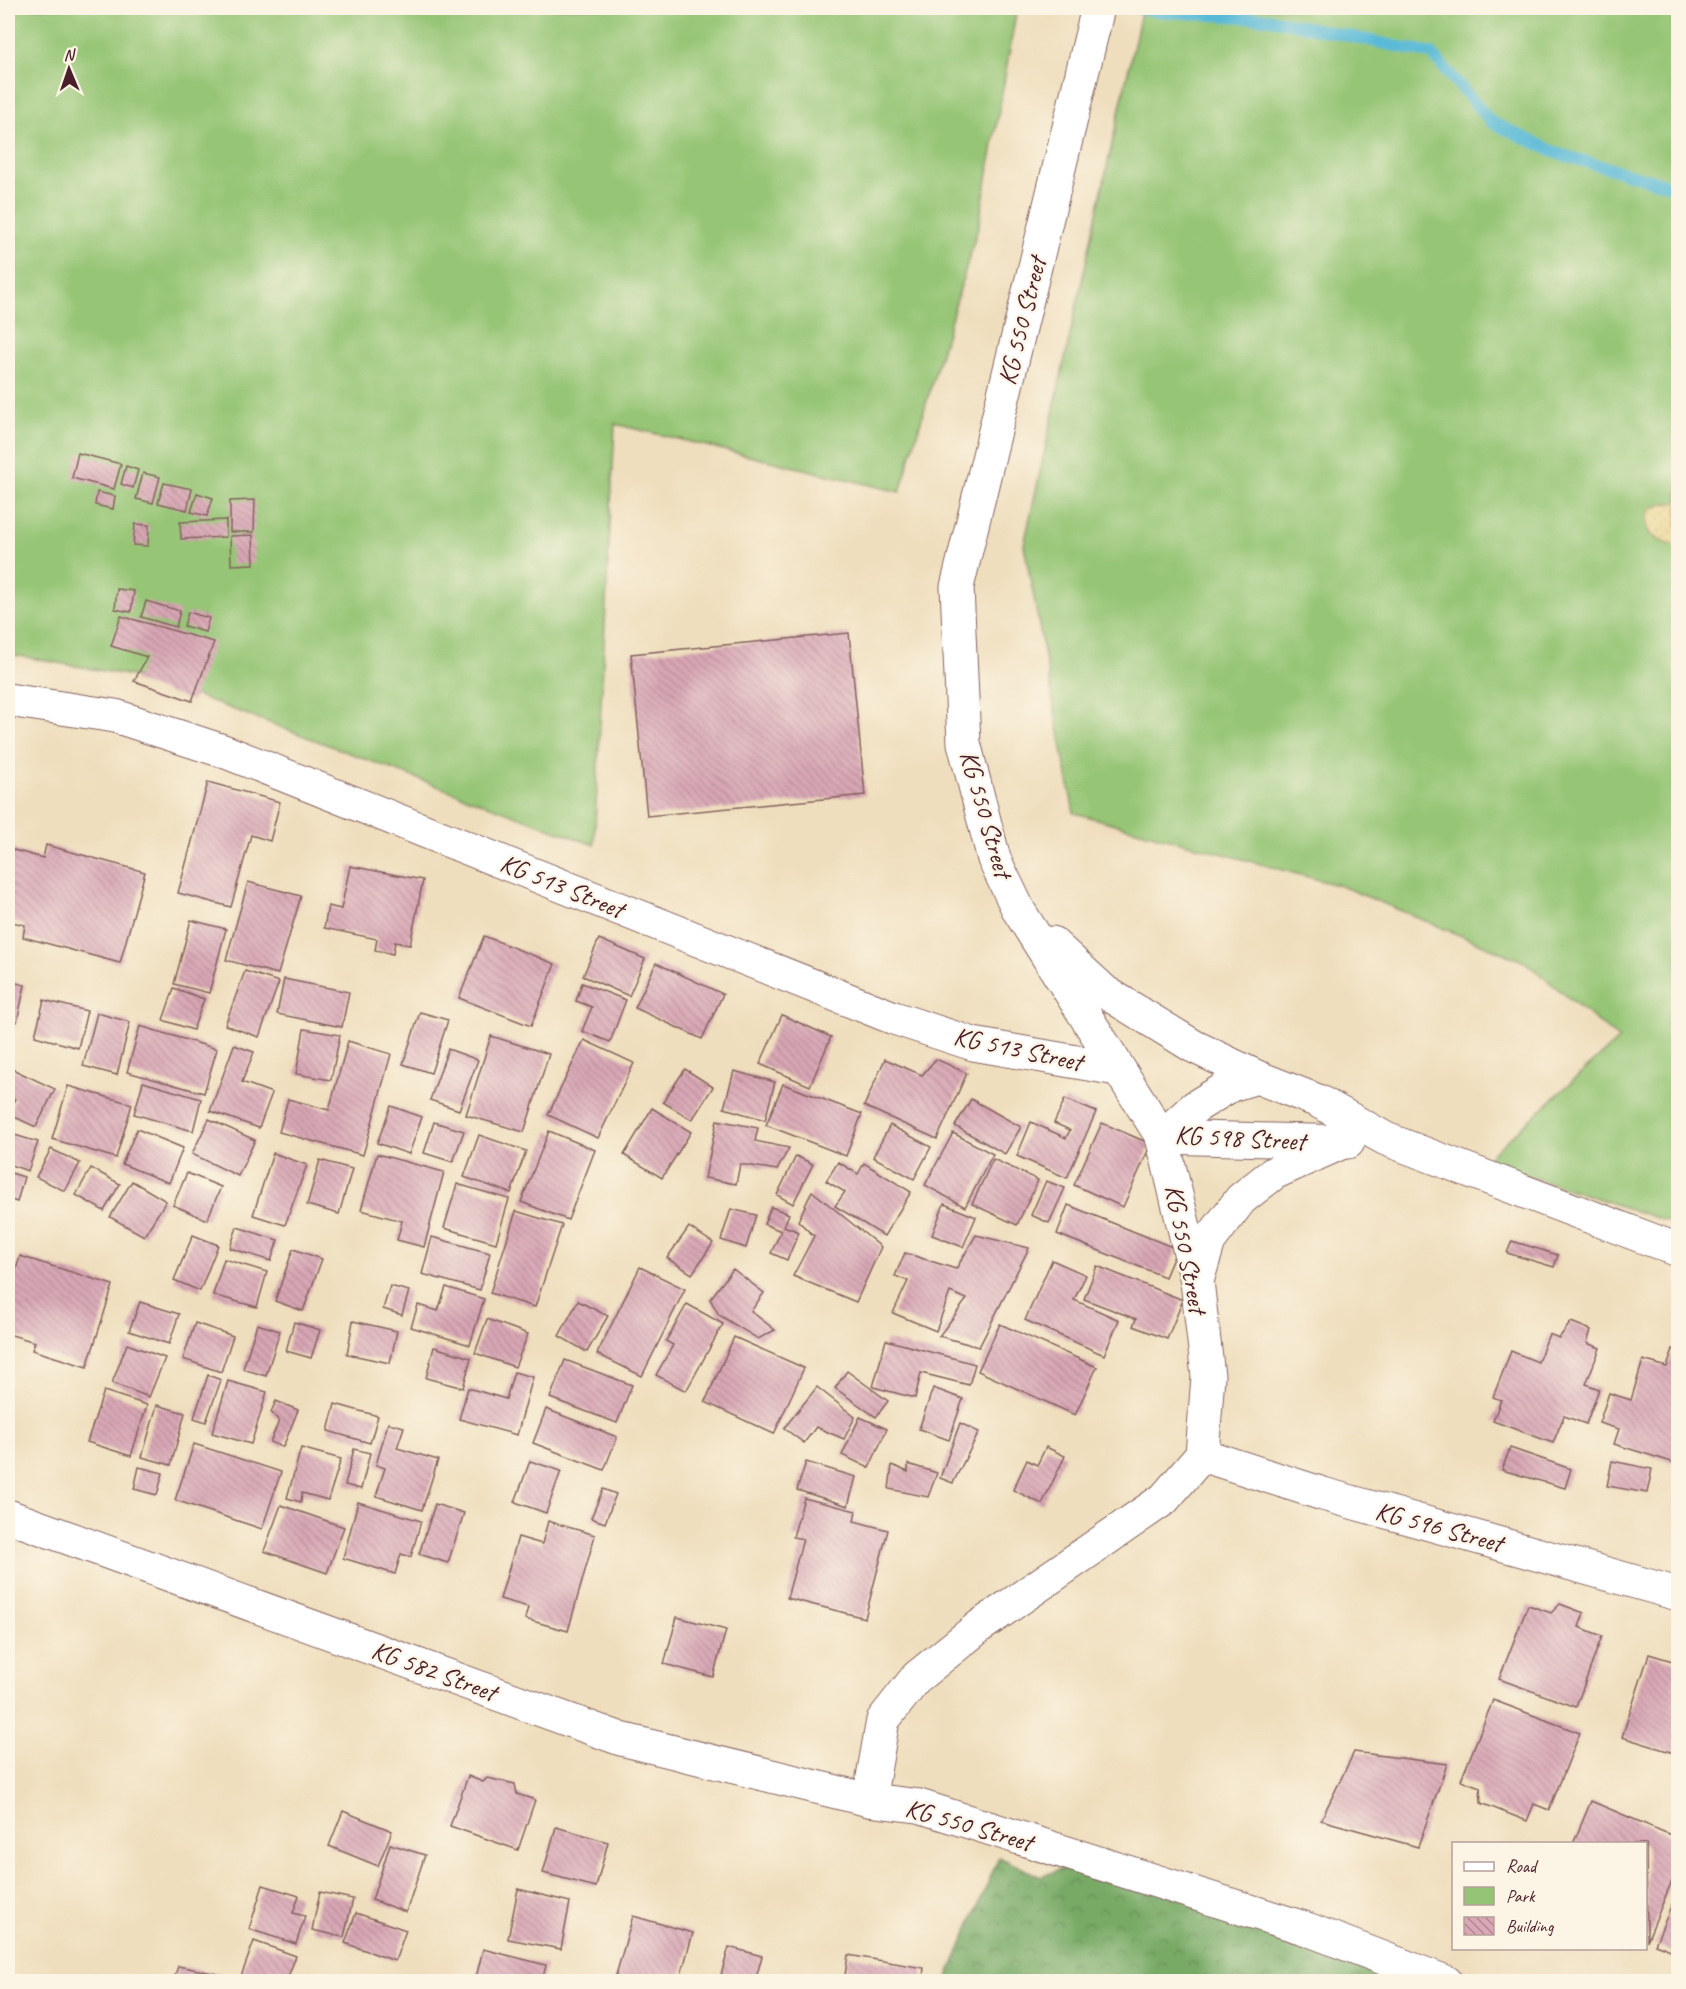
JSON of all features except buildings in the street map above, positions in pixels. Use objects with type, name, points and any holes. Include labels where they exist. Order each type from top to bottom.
[{"type":"street","name":"KG 550 Street","points":[[1098,8],[957,587],[964,743],[994,859],[1019,911],[1162,1137],[1197,1281],[1208,1376],[1202,1455],[1164,1499],[980,1626],[917,1677],[883,1719],[869,1800],[919,1806],[1307,1929],[1446,1982]]},
{"type":"street","name":"KG 513 Street","points":[[8,700],[115,716],[226,752],[894,1018],[973,1044],[1117,1069]]},
{"type":"street","points":[[1019,911],[1105,992],[1192,1046],[1257,1077]]},
{"type":"street","name":"KG 598 Street","points":[[1162,1137],[1195,1107],[1231,1086],[1257,1077],[1318,1101],[1386,1139],[1678,1250]]},
{"type":"street","name":"KG 598 Street","points":[[1162,1137],[1343,1142],[1386,1139]]},
{"type":"street","points":[[1197,1281],[1209,1241],[1240,1199],[1274,1173],[1343,1142]]},
{"type":"street","name":"KG 596 Street","points":[[1202,1455],[1323,1494],[1678,1594]]},
{"type":"street","name":"KG 582 Street","points":[[8,1516],[621,1739],[869,1800]]},
{"type":"green space","points":[[8,8],[1017,8],[979,224],[900,492],[615,424],[594,845],[155,680],[8,654]]},
{"type":"green space","points":[[1142,8],[1678,8],[1678,1225],[1484,1161],[1619,1039],[1525,962],[1341,886],[1074,813],[1024,545]]},
{"type":"green space","points":[[1104,1851],[1469,1981],[946,1982],[999,1857],[1041,1877]]},
{"type":"sand","points":[[1678,502],[1678,548],[1653,536],[1647,527],[1647,520],[1649,510],[1662,504]]},
{"type":"waterway","points":[[1139,8],[1271,19],[1432,54],[1491,122],[1559,154],[1678,188]]}]
